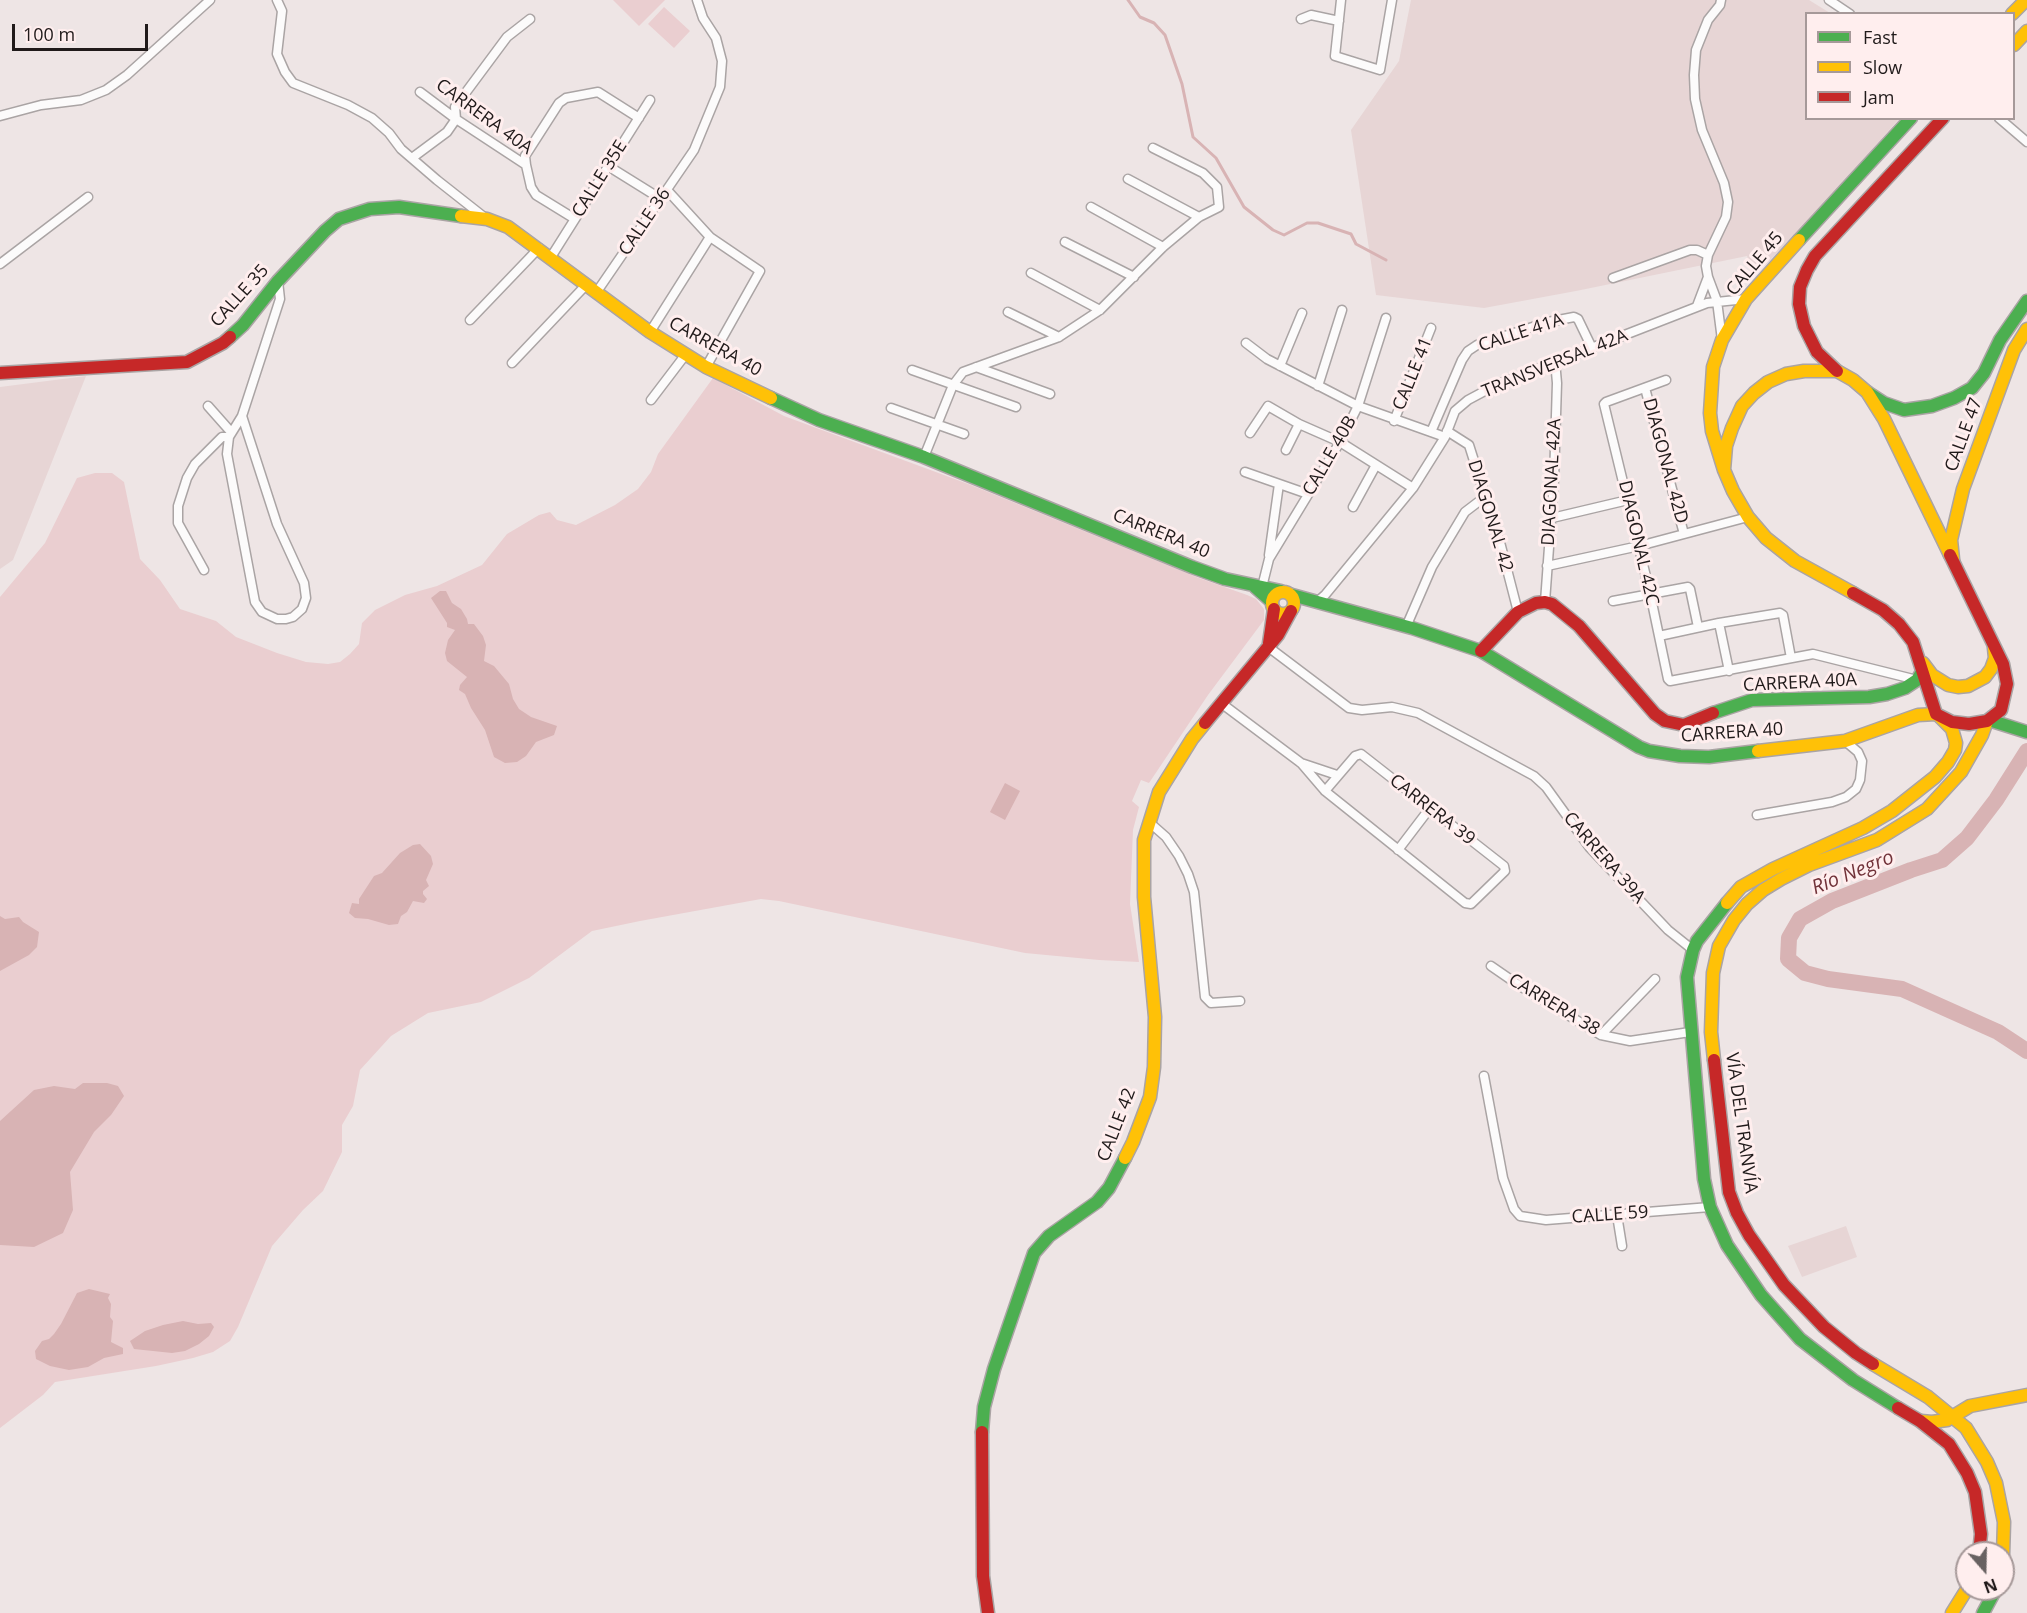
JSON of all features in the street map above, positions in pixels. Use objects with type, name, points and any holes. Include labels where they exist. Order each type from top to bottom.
[{"type":"main road","points":[[2015,12],[2026,0]]},
{"type":"main road","points":[[2015,43],[2027,31]]},
{"type":"main road","name":"CALLE 45","points":[[1909,120],[1746,299],[1722,340],[1713,367],[1710,413],[1712,431],[1724,470],[1748,517],[1766,538],[1795,561],[1883,610],[1899,624],[1913,642],[1920,670]]},
{"type":"main road","points":[[1942,120],[1815,256],[1800,286],[1799,304],[1804,326],[1817,352],[1867,392],[1884,419],[1994,646],[2006,674],[2006,694],[2001,710],[1988,721]]},
{"type":"main road","name":"CALLE 35","points":[[0,373],[187,362],[223,343],[243,325],[278,281],[325,231],[339,219],[353,213],[399,207],[487,219]]},
{"type":"main road","name":"CARRERA 40","points":[[487,219],[508,227],[650,332],[706,367],[819,420],[924,457],[1192,567],[1225,579],[1258,587],[1289,602]]},
{"type":"main road","name":"CALLE 47","points":[[1867,392],[1884,403],[1904,410],[1932,406],[1972,388],[1984,374],[2000,340],[2027,301]]},
{"type":"main road","name":"CALLE 47","points":[[1953,559],[1951,540],[1963,489],[2014,350],[2027,329]]},
{"type":"main road","points":[[1724,470],[1726,446],[1732,428],[1742,406],[1754,393],[1768,382],[1786,374],[1837,370]]},
{"type":"main road","name":"CARRERA 40","points":[[1258,587],[1273,606]]},
{"type":"main road","points":[[1268,645],[1274,595],[1289,602],[1313,601]]},
{"type":"main road","name":"CARRERA 40","points":[[1313,601],[1481,651],[1649,752],[1709,757],[1845,741],[1918,715],[1936,714]]},
{"type":"main road","points":[[1273,606],[1282,614],[1289,602]]},
{"type":"main road","name":"CALLE 42","points":[[988,1613],[983,1576],[981,1449],[984,1407],[994,1369],[1034,1253],[1049,1236],[1097,1202],[1109,1188],[1133,1142],[1150,1097],[1156,1042],[1143,868],[1144,840],[1149,822],[1159,792],[1176,763],[1192,739],[1282,628],[1289,602]]},
{"type":"main road","points":[[1481,651],[1518,612],[1536,603],[1545,602]]},
{"type":"main road","name":"CARRERA 40A","points":[[1545,602],[1557,607],[1579,626],[1656,714],[1665,721],[1676,724],[1691,723],[1726,707],[1752,700],[1869,697],[1905,688],[1920,670]]},
{"type":"main road","points":[[1920,670],[1947,685],[1968,686],[1985,677],[1991,669],[1995,658],[1994,646]]},
{"type":"main road","points":[[1920,670],[1936,714],[1952,729],[1956,743],[1948,762],[1935,777],[1899,806],[1863,828],[1755,878],[1731,897],[1704,930],[1693,950],[1687,984],[1690,1032],[1704,1179],[1710,1207],[1727,1245],[1761,1295],[1800,1339],[1853,1380],[1920,1420],[1949,1444],[1967,1473],[1975,1492],[1980,1541]]},
{"type":"main road","points":[[2001,710],[2006,720],[2014,728]]},
{"type":"main road","points":[[1936,714],[1952,722],[1969,724],[1988,721],[2027,732]]},
{"type":"main road","name":"VÍA DEL TRANVÍA","points":[[1988,721],[1961,772],[1927,809],[1878,840],[1809,865],[1780,879],[1747,904],[1734,920],[1719,946],[1713,973],[1711,1032],[1730,1192],[1737,1213],[1749,1235],[1784,1285],[1824,1327],[1856,1353],[1928,1397],[1966,1428],[1988,1462],[1996,1483],[2004,1522],[2003,1541]]},
{"type":"main road","points":[[1920,1420],[1939,1421],[1954,1417],[1970,1406],[2027,1395]]},
{"type":"main road","points":[[1949,1444],[1954,1417]]},
{"type":"street","points":[[0,116],[41,105],[81,99],[106,90],[127,75],[210,0]]},
{"type":"street","points":[[271,0],[282,11]]},
{"type":"street","points":[[277,0],[282,11]]},
{"type":"street","name":"CALLE 36","points":[[596,293],[694,150],[720,87],[722,61],[717,38],[703,18],[697,0]]},
{"type":"street","points":[[1341,0],[1335,56],[1380,69],[1392,0]]},
{"type":"street","points":[[1721,0],[1720,5],[1707,20],[1696,50],[1694,75],[1695,99],[1702,130],[1724,183],[1728,202],[1726,217],[1708,255],[1706,266],[1717,301],[1722,340]]},
{"type":"street","points":[[1829,0],[1847,12]]},
{"type":"street","name":"CARRERA 40","points":[[282,11],[277,54],[292,83],[348,105],[372,118],[389,133],[401,149],[487,219]]},
{"type":"street","points":[[1301,19],[1311,15],[1339,21]]},
{"type":"street","points":[[412,158],[447,132],[456,119],[455,107],[507,37],[530,19]]},
{"type":"street","name":"CARRERA 40A","points":[[420,92],[456,119],[526,165],[531,187],[536,195],[574,219]]},
{"type":"street","points":[[526,165],[525,156],[559,103],[566,99],[598,93],[639,118]]},
{"type":"street","name":"CALLE 35E","points":[[550,257],[650,100]]},
{"type":"street","points":[[2001,120],[2027,142]]},
{"type":"street","points":[[924,457],[953,385],[963,372],[1059,337],[1100,310],[1163,247],[1199,218],[1219,207],[1217,187],[1203,173],[1153,148]]},
{"type":"street","points":[[608,166],[660,199]]},
{"type":"street","points":[[1128,179],[1199,218]]},
{"type":"street","points":[[667,190],[710,237],[760,271],[706,367]]},
{"type":"street","points":[[0,264],[88,197]]},
{"type":"street","points":[[1091,207],[1163,247]]},
{"type":"street","points":[[650,332],[710,237]]},
{"type":"street","points":[[1065,242],[1134,277]]},
{"type":"street","points":[[470,320],[539,248]]},
{"type":"street","points":[[1613,278],[1690,250],[1697,250],[1708,255]]},
{"type":"street","points":[[1031,273],[1100,310]]},
{"type":"street","points":[[1697,306],[1708,277]]},
{"type":"street","points":[[242,416],[276,524],[304,583],[306,598],[302,609],[293,617],[277,619],[262,612],[255,602],[227,454],[230,435],[242,416],[280,298],[278,281]]},
{"type":"street","points":[[512,363],[586,285]]},
{"type":"street","name":"TRANSVERSAL 42A","points":[[1313,601],[1325,595],[1413,488],[1446,434],[1455,411],[1468,400],[1496,385],[1697,306],[1717,301],[1746,299]]},
{"type":"street","points":[[1318,386],[1342,310]]},
{"type":"street","points":[[1008,312],[1059,337]]},
{"type":"street","points":[[1280,366],[1302,313]]},
{"type":"street","name":"CALLE 41A","points":[[1468,351],[1488,340],[1548,321],[1574,317],[1578,319],[1592,348]]},
{"type":"street","name":"CALLE 40B","points":[[1258,587],[1269,559],[1340,442],[1358,406],[1386,318]]},
{"type":"street","name":"CALLE 41","points":[[1394,421],[1431,328]]},
{"type":"street","name":"DIAGONAL 42","points":[[1246,343],[1280,366],[1358,406],[1394,421],[1446,434],[1469,445],[1486,496],[1518,612]]},
{"type":"street","name":"TRANSVERSAL 42A","points":[[1431,432],[1468,351]]},
{"type":"street","points":[[651,399],[686,354]]},
{"type":"street","name":"DIAGONAL 42A","points":[[1545,602],[1556,431],[1555,361]]},
{"type":"street","points":[[976,367],[1050,394]]},
{"type":"street","points":[[912,370],[1016,407]]},
{"type":"street","points":[[1645,388],[1666,380]]},
{"type":"street","name":"DIAGONAL 42C","points":[[1645,388],[1604,404],[1650,593],[1668,679],[1670,681],[1729,671]]},
{"type":"street","name":"DIAGONAL 42D","points":[[1645,388],[1684,534]]},
{"type":"street","points":[[208,406],[230,435]]},
{"type":"street","points":[[1250,433],[1268,406],[1299,424],[1340,442],[1413,488]]},
{"type":"street","points":[[891,408],[964,434]]},
{"type":"street","points":[[1286,450],[1299,424]]},
{"type":"street","points":[[204,570],[178,523],[178,506],[187,478],[195,464],[222,437],[230,435]]},
{"type":"street","points":[[1353,507],[1376,465]]},
{"type":"street","points":[[1245,472],[1308,494]]},
{"type":"street","points":[[1269,559],[1279,483]]},
{"type":"street","points":[[1406,627],[1437,558],[1465,512],[1486,496]]},
{"type":"street","points":[[1552,518],[1628,500]]},
{"type":"street","points":[[1547,566],[1639,546],[1748,517]]},
{"type":"street","points":[[1613,601],[1688,587],[1698,627]]},
{"type":"street","points":[[1659,636],[1780,613],[1783,615],[1791,658]]},
{"type":"street","points":[[1719,623],[1729,671],[1813,654],[1920,670]]},
{"type":"street","name":"CARRERA 39A","points":[[1268,645],[1349,708],[1362,710],[1392,707],[1418,713],[1534,776],[1546,787],[1590,848],[1668,930],[1693,950]]},
{"type":"street","points":[[1221,704],[1301,763],[1325,791],[1398,850],[1430,808]]},
{"type":"street","points":[[1757,815],[1832,802],[1846,797],[1856,789],[1860,780],[1862,761],[1858,752],[1845,741]]},
{"type":"street","name":"CARRERA 39","points":[[1337,775],[1358,754],[1361,754],[1506,868],[1506,871],[1471,904],[1468,904],[1398,850]]},
{"type":"street","points":[[1301,763],[1337,775],[1325,791]]},
{"type":"street","points":[[1149,822],[1166,837],[1188,873],[1194,892],[1205,997],[1211,1003],[1240,1001]]},
{"type":"street","name":"CARRERA 38","points":[[1491,966],[1601,1035],[1630,1041],[1690,1032]]},
{"type":"street","points":[[1601,1035],[1655,979]]},
{"type":"street","name":"CALLE 59","points":[[1484,1076],[1503,1178],[1514,1209],[1520,1216],[1539,1220],[1710,1207]]},
{"type":"street","points":[[1617,1215],[1622,1245]]},
{"type":"shaded area","points":[[613,0],[665,0],[639,26]]},
{"type":"shaded area","points":[[1411,0],[1809,0],[1828,12],[1805,12],[1805,120],[1898,120],[1823,205],[1755,276],[1747,256],[1484,308],[1376,295],[1351,130],[1399,61]]},
{"type":"shaded area","points":[[664,7],[690,31],[674,48],[648,24]]},
{"type":"shaded area","points":[[86,376],[13,560],[0,569],[0,387]]},
{"type":"shaded area","points":[[713,378],[784,416],[971,485],[1199,578],[1247,595],[1256,599],[1264,609],[1264,620],[1208,695],[1149,783],[1141,780],[1132,801],[1139,807],[1133,830],[1130,904],[1139,962],[1025,953],[761,899],[592,931],[529,978],[481,1002],[428,1013],[391,1036],[360,1070],[353,1106],[342,1125],[342,1152],[323,1191],[272,1246],[230,1341],[213,1352],[193,1358],[55,1382],[43,1395],[0,1428],[0,597],[45,543],[77,478],[95,473],[112,473],[124,482],[140,559],[160,580],[180,609],[216,621],[236,637],[277,653],[306,662],[328,664],[340,662],[359,644],[362,623],[375,610],[405,595],[437,586],[482,565],[507,534],[539,515],[550,512],[557,520],[576,525],[615,505],[638,489],[651,472],[658,454]]},
{"type":"shaded area","points":[[440,591],[446,591],[452,603],[461,609],[468,624],[474,624],[483,636],[486,645],[484,661],[494,666],[509,684],[513,699],[519,709],[531,717],[557,726],[554,735],[536,742],[526,756],[517,762],[505,763],[494,757],[485,730],[465,694],[459,690],[467,677],[447,661],[445,653],[448,640],[455,630],[447,627],[447,623],[431,598]]},
{"type":"shaded area","points":[[1005,783],[1020,791],[1005,820],[990,812]]},
{"type":"shaded area","points":[[420,844],[431,856],[433,864],[426,880],[429,886],[423,891],[427,899],[424,903],[413,901],[407,912],[401,916],[398,924],[389,925],[355,918],[349,913],[352,903],[359,904],[359,899],[374,876],[382,873],[400,853],[413,845]]},
{"type":"shaded area","points":[[0,916],[5,919],[19,917],[39,932],[37,947],[29,955],[0,971]]},
{"type":"shaded area","points":[[83,1083],[107,1083],[118,1086],[124,1096],[111,1115],[94,1132],[70,1172],[73,1210],[63,1233],[34,1247],[0,1245],[0,1121],[34,1090],[54,1086],[75,1089]]},
{"type":"shaded area","points":[[1846,1226],[1857,1257],[1802,1277],[1788,1246]]},
{"type":"shaded area","points":[[89,1289],[110,1294],[108,1298],[111,1304],[110,1317],[113,1321],[111,1342],[123,1348],[123,1354],[104,1358],[88,1367],[69,1370],[50,1366],[36,1359],[35,1351],[42,1341],[54,1334],[77,1293]]},
{"type":"shaded area","points":[[183,1321],[198,1324],[211,1323],[214,1327],[209,1336],[185,1351],[172,1353],[134,1349],[130,1341],[145,1331]]},
{"type":"waterway","points":[[1128,0],[1140,17],[1154,23],[1165,35],[1182,84],[1193,137],[1216,158],[1244,207],[1273,230],[1284,235],[1307,223],[1318,223],[1351,234],[1356,244],[1386,260]]},
{"type":"waterway","name":"Río Negro","points":[[2027,751],[1996,800],[1967,838],[1942,860],[1832,901],[1800,919],[1789,938],[1788,959],[1805,973],[1828,979],[1902,989],[1998,1032],[2027,1051]]},
{"type":"traffic: fast","points":[[1799,240],[1909,120]]},
{"type":"traffic: fast","points":[[230,337],[243,325],[278,281],[339,219],[370,209],[399,207],[461,216]]},
{"type":"traffic: fast","points":[[1867,392],[1884,403],[1904,410],[1932,406],[1972,388],[1984,373],[2000,340],[2027,301]]},
{"type":"traffic: fast","points":[[771,398],[819,420],[924,457],[1192,567],[1225,579],[1281,591]]},
{"type":"traffic: fast","points":[[1255,587],[1272,602]]},
{"type":"traffic: fast","points":[[1292,595],[1412,628],[1481,651],[1649,751],[1680,756],[1709,757],[1758,751]]},
{"type":"traffic: fast","points":[[1713,713],[1752,700],[1869,697],[1887,694],[1905,688],[1917,680],[1923,670]]},
{"type":"traffic: fast","points":[[1989,720],[2027,732]]},
{"type":"traffic: fast","points":[[1727,903],[1697,941],[1687,977],[1704,1179],[1710,1207],[1727,1245],[1761,1295],[1800,1339],[1853,1380],[1898,1408]]},
{"type":"traffic: fast","points":[[982,1432],[984,1407],[994,1369],[1034,1253],[1049,1236],[1097,1202],[1109,1188],[1125,1158]]},
{"type":"traffic: fast","points":[[1983,1613],[1990,1601]]},
{"type":"traffic: slow","points":[[2014,12],[2026,0]]},
{"type":"traffic: slow","points":[[2015,44],[2027,31]]},
{"type":"traffic: slow","points":[[461,216],[487,219],[508,227],[650,332],[706,367],[771,398]]},
{"type":"traffic: slow","points":[[1799,240],[1746,299],[1722,340],[1713,367],[1710,413],[1712,431],[1733,491],[1748,517],[1766,538],[1795,561],[1853,593]]},
{"type":"traffic: slow","points":[[1953,559],[1951,540],[1963,489],[2014,350],[2027,329]]},
{"type":"traffic: slow","points":[[1724,470],[1726,446],[1732,428],[1742,406],[1754,393],[1768,382],[1786,374],[1804,371],[1837,371],[1853,380],[1867,392],[1884,419],[1950,555]]},
{"type":"traffic: slow","points":[[1279,592],[1287,592],[1294,599],[1294,603],[1294,607],[1287,614],[1279,614],[1272,607],[1272,599],[1279,592]]},
{"type":"traffic: slow","points":[[1923,663],[1932,675],[1948,685],[1968,686],[1985,677],[1991,669],[1995,658],[1994,648]]},
{"type":"traffic: slow","points":[[1758,751],[1845,741],[1918,715],[1936,714]]},
{"type":"traffic: slow","points":[[1727,903],[1741,887],[1773,869],[1863,828],[1892,811],[1935,777],[1948,762],[1956,743],[1952,729],[1939,716]]},
{"type":"traffic: slow","points":[[1714,1060],[1711,1032],[1713,973],[1719,946],[1734,920],[1763,890],[1781,879],[1809,865],[1877,840],[1927,809],[1961,772],[1982,735],[1987,721]]},
{"type":"traffic: slow","points":[[1125,1158],[1150,1097],[1154,1067],[1155,1017],[1144,897],[1144,840],[1159,792],[1192,739],[1205,723]]},
{"type":"traffic: slow","points":[[1873,1364],[1928,1397],[1966,1428],[1987,1462],[1996,1483],[2004,1522],[2003,1541]]},
{"type":"traffic: slow","points":[[1921,1421],[1947,1420],[1970,1406],[2027,1395]]},
{"type":"traffic: slow","points":[[1952,1613],[1960,1601]]},
{"type":"traffic: jam","points":[[1837,371],[1817,352],[1804,326],[1799,304],[1800,287],[1807,270],[1815,256],[1941,120]]},
{"type":"traffic: jam","points":[[0,373],[187,362],[230,337]]},
{"type":"traffic: jam","points":[[1853,593],[1883,610],[1899,624],[1913,642],[1936,714],[1952,722],[1969,724],[1987,721],[2001,710],[2007,684],[2003,664],[1950,555]]},
{"type":"traffic: jam","points":[[1481,651],[1518,612],[1536,603],[1545,602],[1552,604],[1579,626],[1655,714],[1665,721],[1684,725],[1713,713]]},
{"type":"traffic: jam","points":[[1269,643],[1274,609]]},
{"type":"traffic: jam","points":[[1205,723],[1278,635],[1291,611]]},
{"type":"traffic: jam","points":[[1714,1060],[1729,1192],[1737,1213],[1749,1235],[1784,1285],[1824,1327],[1873,1364]]},
{"type":"traffic: jam","points":[[1898,1408],[1920,1421],[1949,1444],[1967,1473],[1975,1492],[1980,1541]]},
{"type":"traffic: jam","points":[[982,1432],[983,1576],[988,1613]]}]
